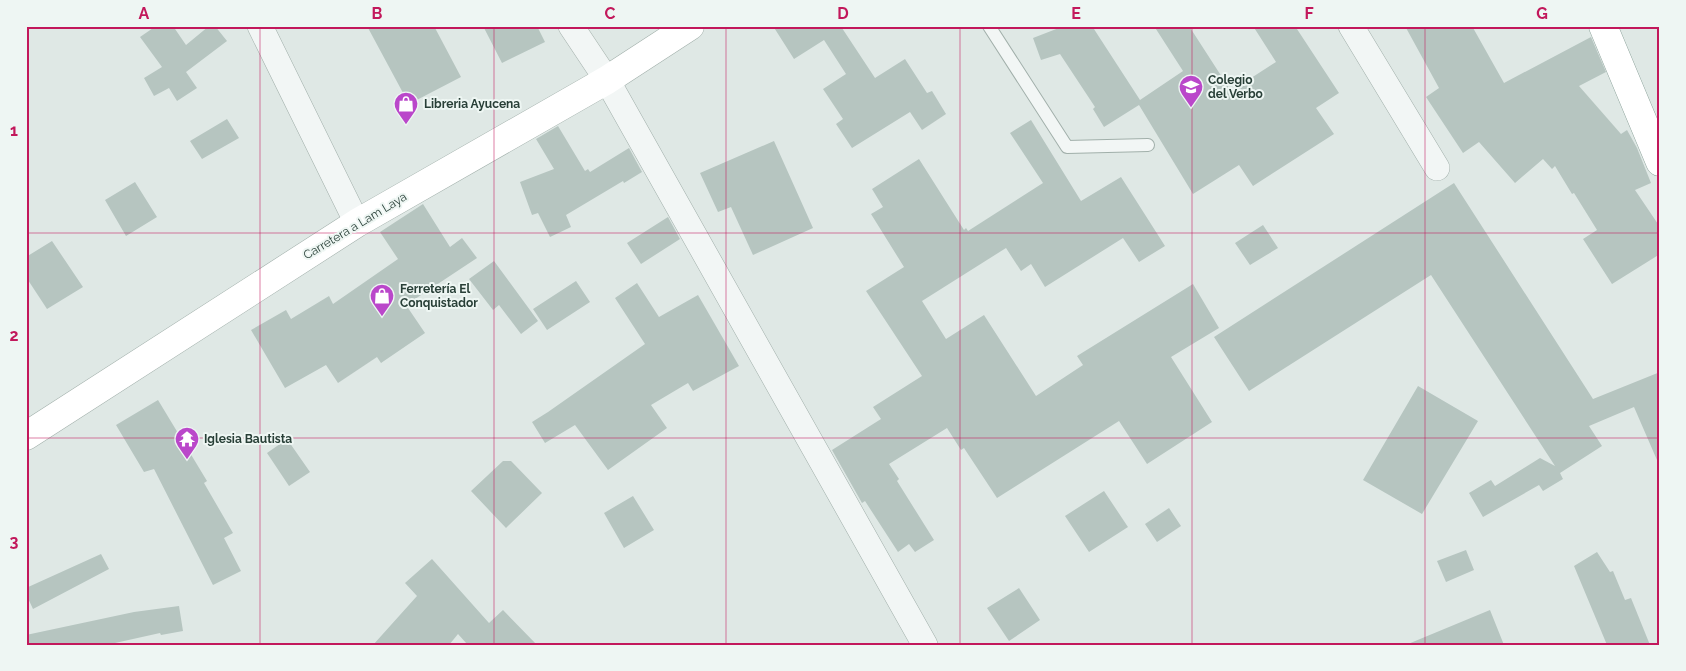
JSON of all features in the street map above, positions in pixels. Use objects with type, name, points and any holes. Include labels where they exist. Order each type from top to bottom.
[{"type":"main road","name":"Carretera a Lam Laya","points":[[26,436],[357,223],[607,80],[690,26]]},
{"type":"main road","points":[[1604,26],[1660,162]]},
{"type":"street","points":[[260,26],[357,223]]},
{"type":"street","points":[[571,26],[607,80],[924,645]]},
{"type":"street","points":[[1351,26],[1437,168]]},
{"type":"lane","points":[[989,26],[1067,147],[1148,145]]},
{"type":"building","points":[[156,26],[173,26],[186,45],[209,26],[215,26],[227,41],[186,72],[197,88],[177,101],[169,88],[154,96],[144,78],[162,67],[140,37]]},
{"type":"building","points":[[367,26],[434,26],[461,77],[409,104]]},
{"type":"building","points":[[483,26],[537,26],[545,42],[502,63]]},
{"type":"building","points":[[773,26],[845,26],[842,28],[875,78],[905,59],[927,93],[932,91],[946,114],[922,130],[910,112],[852,148],[836,124],[843,119],[823,89],[846,74],[824,40],[794,59]]},
{"type":"building","points":[[1064,26],[1092,26],[1140,100],[1183,71],[1154,26],[1189,26],[1231,91],[1276,62],[1253,26],[1295,26],[1339,93],[1316,108],[1334,134],[1253,186],[1239,165],[1193,194],[1139,105],[1104,127],[1093,109],[1095,107],[1060,54],[1041,60],[1033,38]]},
{"type":"building","points":[[1405,26],[1472,26],[1504,83],[1591,37],[1606,72],[1579,86],[1621,134],[1627,130],[1637,148],[1651,183],[1635,190],[1660,227],[1660,254],[1612,284],[1583,239],[1597,230],[1555,166],[1552,169],[1543,159],[1515,183],[1479,142],[1463,153],[1426,97],[1439,88]]},
{"type":"building","points":[[227,119],[239,138],[202,159],[190,141]]},
{"type":"building","points":[[1031,120],[1081,201],[1121,177],[1165,246],[1139,262],[1123,238],[1045,287],[1031,264],[1021,271],[1006,248],[922,301],[946,339],[984,315],[1036,396],[1083,365],[1077,356],[1193,284],[1219,328],[1171,357],[1212,422],[1147,464],[1119,421],[997,498],[964,448],[961,450],[947,428],[889,464],[899,479],[897,481],[934,540],[915,552],[909,544],[898,552],[865,501],[862,503],[832,450],[881,419],[873,407],[922,376],[866,291],[904,267],[871,214],[883,207],[872,189],[919,159],[964,230],[966,228],[968,231],[1043,183],[1010,133]]},
{"type":"building","points":[[558,126],[585,171],[588,169],[590,172],[629,148],[642,172],[624,183],[623,181],[566,215],[571,227],[550,237],[538,213],[532,215],[520,182],[554,169],[536,139]]},
{"type":"building","points":[[774,141],[813,228],[753,255],[731,207],[718,212],[700,173]]},
{"type":"building","points":[[135,182],[157,217],[126,236],[105,200]]},
{"type":"building","points":[[1454,183],[1593,399],[1660,372],[1660,467],[1634,407],[1589,426],[1602,446],[1560,473],[1563,479],[1543,491],[1539,485],[1483,517],[1469,493],[1491,480],[1495,486],[1540,458],[1555,466],[1431,275],[1249,391],[1214,337]]},
{"type":"building","points":[[423,204],[450,247],[462,238],[477,258],[406,305],[425,333],[381,363],[377,357],[338,383],[326,365],[285,388],[251,330],[286,310],[291,319],[329,296],[333,304],[398,259],[380,232]]},
{"type":"building","points":[[668,217],[680,239],[641,264],[627,243]]},
{"type":"building","points":[[1263,225],[1278,248],[1250,265],[1235,243]]},
{"type":"building","points":[[52,241],[83,287],[47,309],[26,277],[26,257]]},
{"type":"building","points":[[494,261],[538,321],[521,334],[499,305],[493,310],[469,279]]},
{"type":"building","points":[[576,281],[590,302],[547,330],[533,309]]},
{"type":"building","points":[[637,283],[659,317],[698,295],[739,366],[693,391],[688,383],[651,405],[667,428],[608,470],[575,425],[545,443],[532,422],[645,344],[615,298]]},
{"type":"building","points":[[1418,386],[1478,421],[1422,514],[1363,480]]},
{"type":"building","points":[[158,400],[207,481],[204,483],[233,533],[224,538],[241,571],[213,585],[154,469],[144,472],[116,425]]},
{"type":"building","points":[[287,439],[310,472],[289,486],[267,453]]},
{"type":"building","points":[[503,461],[511,461],[542,493],[506,528],[471,491]]},
{"type":"building","points":[[1104,491],[1128,527],[1089,552],[1065,516]]},
{"type":"building","points":[[633,496],[654,530],[624,548],[604,513]]},
{"type":"building","points":[[1169,508],[1181,526],[1157,542],[1145,524]]},
{"type":"building","points":[[1466,550],[1474,570],[1446,582],[1437,561]]},
{"type":"building","points":[[1597,552],[1610,572],[1613,571],[1625,600],[1631,598],[1650,645],[1607,645],[1574,566]]},
{"type":"building","points":[[101,554],[109,569],[33,609],[26,594],[26,588]]},
{"type":"building","points":[[432,559],[489,623],[503,610],[537,645],[466,645],[458,634],[449,645],[373,645],[417,596],[405,583]]},
{"type":"building","points":[[1019,588],[1040,620],[1009,641],[987,608]]},
{"type":"building","points":[[179,606],[183,631],[161,635],[160,633],[106,645],[27,645],[26,635],[134,612]]},
{"type":"building","points":[[1490,610],[1504,645],[1408,645],[1408,644]]},
{"type":"place","name":"Colegio del Verbo","points":[[1191,108]]},
{"type":"place","name":"Libreria Ayucena","points":[[406,125]]},
{"type":"place","name":"Ferretería El Conquistador","points":[[382,317]]},
{"type":"place","name":"Iglesia Bautista","points":[[187,460]]}]
